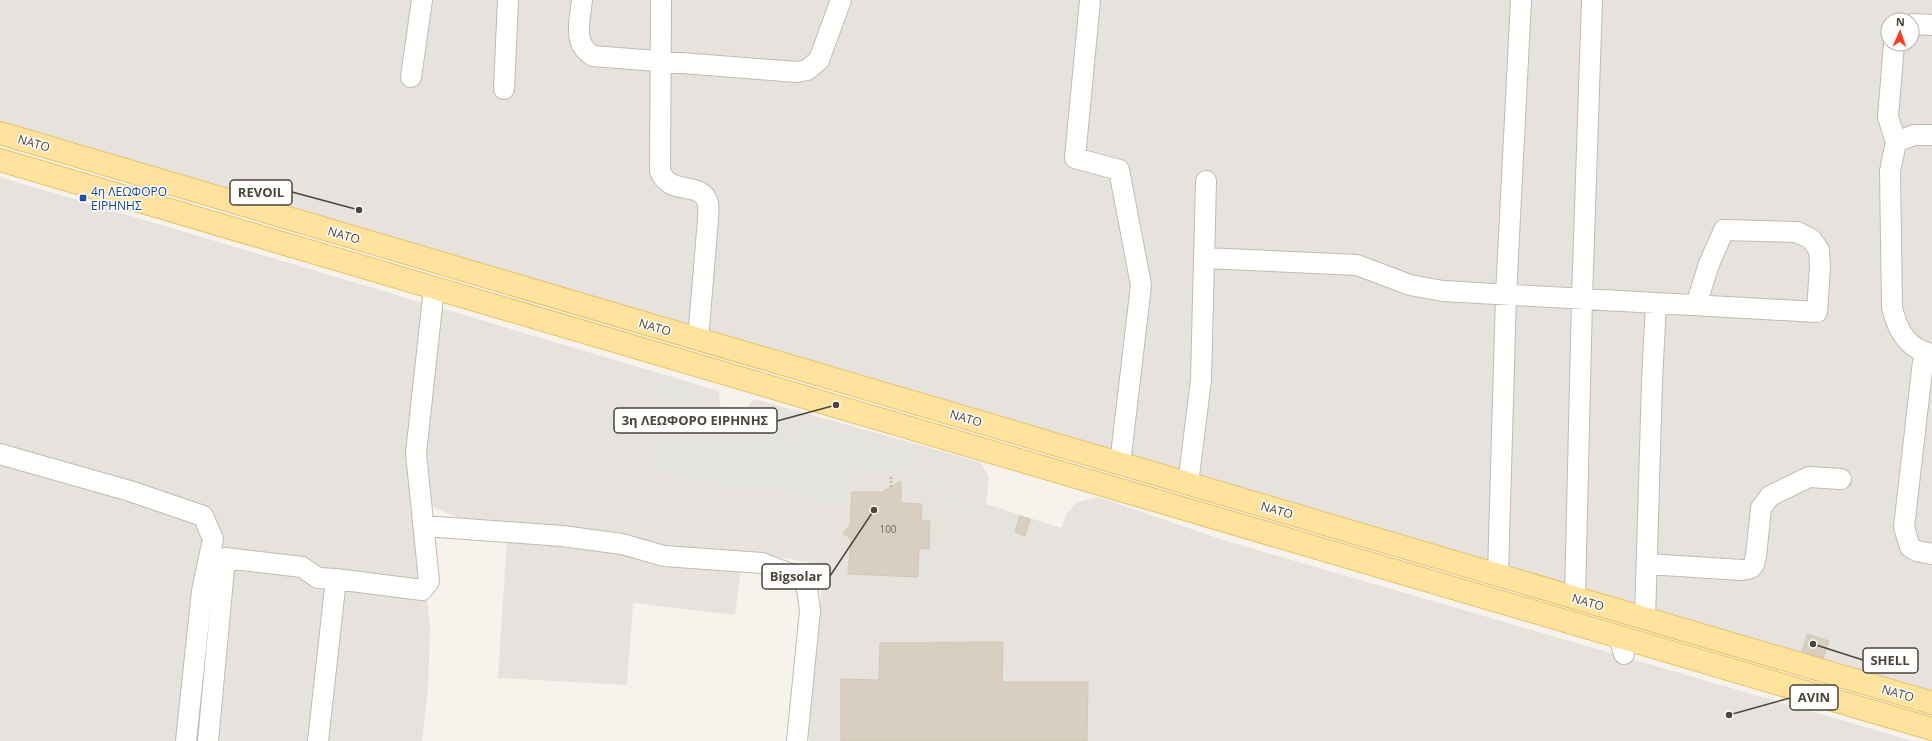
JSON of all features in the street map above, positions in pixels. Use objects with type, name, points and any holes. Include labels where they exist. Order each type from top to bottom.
[{"type":"main road","name":"ΝΑΤΟ","points":[[0,133],[1932,703]]},
{"type":"main road","name":"ΝΑΤΟ","points":[[0,160],[434,288],[1622,645],[1932,729]]},
{"type":"street","points":[[411,76],[422,0]]},
{"type":"street","points":[[504,89],[508,0]]},
{"type":"street","points":[[582,0],[579,36],[582,46],[593,56],[797,72],[807,70],[816,64],[821,56],[841,0]]},
{"type":"street","points":[[661,0],[660,171],[664,181],[673,186],[702,193],[708,203],[698,340]]},
{"type":"street","points":[[1090,0],[1075,158],[1119,170],[1141,285],[1120,464]]},
{"type":"street","points":[[1498,575],[1506,295],[1521,0]]},
{"type":"street","points":[[1575,598],[1582,298],[1592,0]]},
{"type":"street","points":[[1920,24],[1932,25]]},
{"type":"street","points":[[1893,52],[1888,117],[1896,142],[1890,171],[1892,307],[1896,323],[1902,335],[1908,342],[1928,354],[1904,527],[1910,547],[1917,552],[1932,554]]},
{"type":"street","points":[[1896,142],[1914,135],[1932,136]]},
{"type":"street","points":[[1188,484],[1201,380],[1206,181]]},
{"type":"street","points":[[1204,258],[1357,265],[1410,285],[1443,291],[1582,298],[1696,306],[1817,312],[1820,265],[1819,250],[1811,239],[1797,232],[1724,230],[1709,264],[1696,306]]},
{"type":"street","points":[[208,741],[225,558],[302,567],[318,578],[422,590],[429,581],[416,453],[434,288]]},
{"type":"street","points":[[1645,619],[1652,382],[1656,303]]},
{"type":"street","points":[[0,454],[130,491],[203,516],[213,539],[202,591],[186,741]]},
{"type":"street","points":[[1647,564],[1742,570],[1751,568],[1754,564],[1756,556],[1761,508],[1770,496],[1809,477],[1841,479]]},
{"type":"street","points":[[424,526],[562,536],[622,544],[664,556],[762,563],[799,577],[807,588],[810,611],[797,741]]},
{"type":"street","points":[[318,741],[336,579]]},
{"type":"path","points":[[891,476],[891,487]]},
{"type":"shaded area","points":[[0,0],[1932,0],[1932,691],[0,124]]},
{"type":"shaded area","points":[[0,177],[719,391],[720,406],[743,411],[755,399],[980,462],[989,476],[986,504],[1061,528],[1067,513],[1078,502],[1098,497],[1223,540],[1913,741],[810,741],[807,717],[824,565],[743,551],[735,615],[633,603],[627,685],[498,678],[508,523],[456,517],[432,506],[418,507],[430,628],[428,689],[422,741],[0,741]]},
{"type":"shaded area","points":[[655,379],[714,395],[716,408],[745,416],[755,405],[789,415],[780,496],[645,474]]},
{"type":"shaded area","points":[[793,415],[925,453],[921,468],[986,519],[981,525],[909,471],[847,471],[844,506],[784,497]]},
{"type":"building","points":[[901,481],[901,503],[922,504],[921,520],[930,521],[929,549],[919,548],[918,577],[848,574],[851,539],[843,533],[850,525],[852,492],[882,492]]},
{"type":"building","points":[[1020,516],[1030,519],[1025,536],[1015,532]]},
{"type":"building","points":[[1807,634],[1829,641],[1823,658],[1802,652]]},
{"type":"building","points":[[1003,642],[1002,682],[1088,682],[1087,741],[841,741],[841,679],[879,680],[880,643]]},
{"type":"place","name":"4η ΛΕΩΦΟΡΟ ΕΙΡΗΝΗΣ","points":[[83,198]]},
{"type":"place","name":"REVOIL","points":[[359,210]]},
{"type":"place","name":"3η ΛΕΩΦΟΡΟ ΕΙΡΗΝΗΣ","points":[[836,405]]},
{"type":"place","name":"Bigsolar","points":[[874,510]]},
{"type":"place","name":"SHELL","points":[[1813,644]]},
{"type":"place","name":"AVIN","points":[[1729,715]]}]
